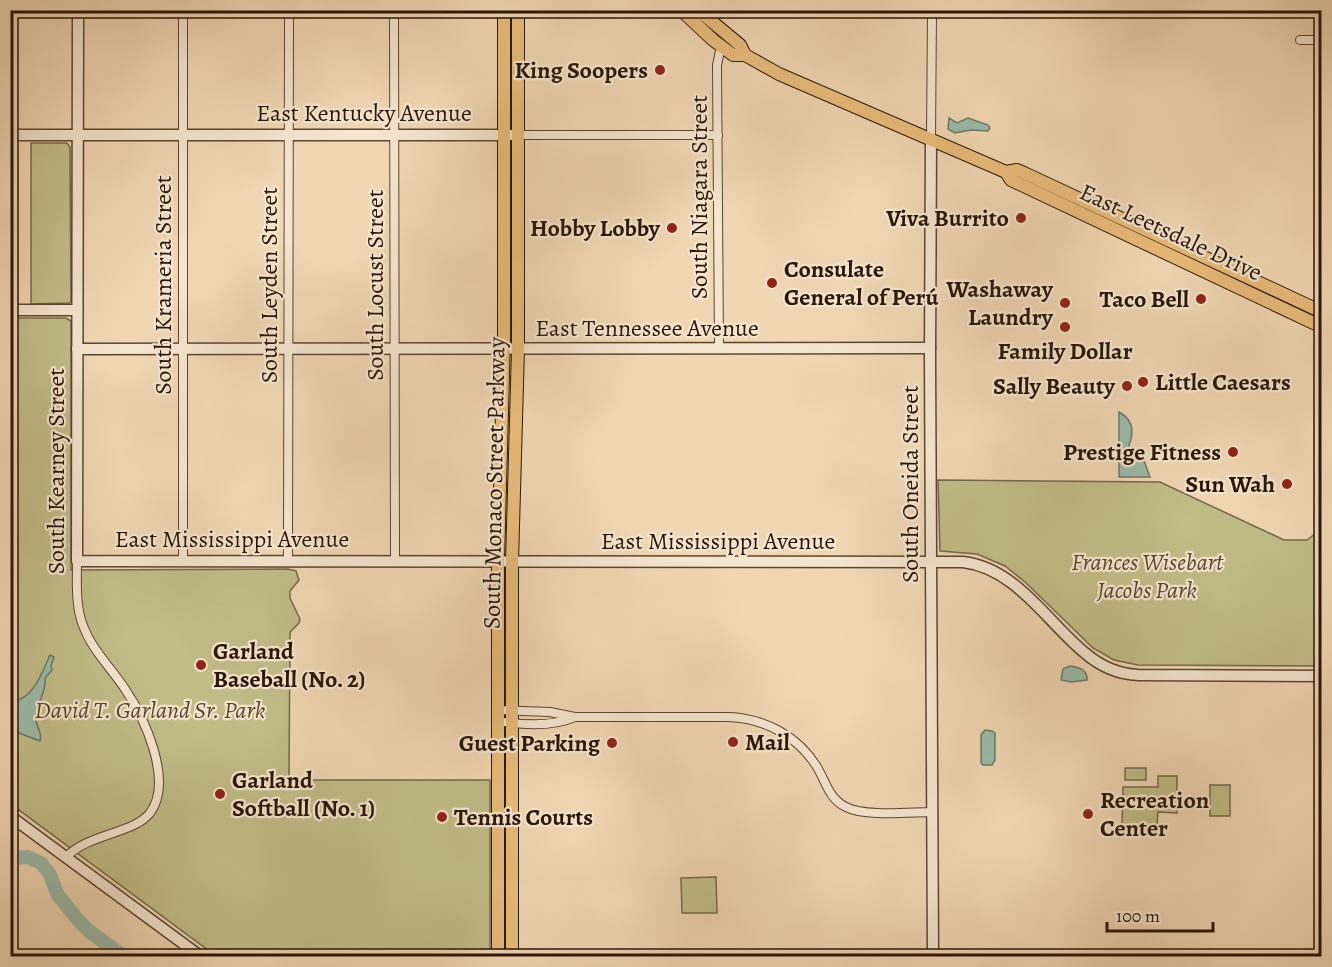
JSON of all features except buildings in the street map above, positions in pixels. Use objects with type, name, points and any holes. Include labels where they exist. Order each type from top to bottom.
[{"type":"main road","name":"South Monaco Street Parkway","points":[[498,957],[498,561],[504,349],[504,10]]},
{"type":"main road","name":"South Monaco Street Parkway","points":[[512,957],[512,562],[518,349],[518,10]]},
{"type":"main road","name":"East Leetsdale Drive","points":[[681,10],[733,55],[745,55],[779,74],[1006,172],[1017,170],[1024,173],[1322,312]]},
{"type":"main road","name":"East Leetsdale Drive","points":[[699,10],[740,45],[745,55]]},
{"type":"main road","name":"East Leetsdale Drive","points":[[1006,172],[1011,180],[1322,327]]},
{"type":"street","name":"South Kearney Street","points":[[66,857],[85,842],[127,828],[147,816],[154,805],[159,778],[154,752],[135,705],[92,643],[83,626],[78,606],[78,10]]},
{"type":"street","name":"South Krameria Street","points":[[183,10],[183,560]]},
{"type":"street","name":"South Leyden Street","points":[[288,560],[289,10]]},
{"type":"street","name":"South Locust Street","points":[[394,10],[395,560]]},
{"type":"street","name":"South Oneida Street","points":[[932,10],[930,348],[933,957]]},
{"type":"street","points":[[1300,40],[1322,40]]},
{"type":"street","name":"South Niagara Street","points":[[719,349],[717,65],[721,46]]},
{"type":"street","name":"East Kentucky Avenue","points":[[10,135],[718,135]]},
{"type":"street","points":[[10,310],[77,310]]},
{"type":"street","name":"East Tennessee Avenue","points":[[77,349],[930,348]]},
{"type":"street","name":"East Mississippi Avenue","points":[[77,561],[970,563],[1000,575],[1014,584],[1084,653],[1105,667],[1123,673],[1322,676]]},
{"type":"street","points":[[498,716],[512,717],[555,712],[575,717],[728,717],[750,720],[778,730],[801,747],[817,767],[830,794],[845,807],[858,812],[933,812]]},
{"type":"street","points":[[10,816],[200,957]]},
{"type":"green space","points":[[31,143],[67,143],[70,147],[71,301],[69,303],[31,304]]},
{"type":"green space","name":"David T. Garland Sr. Park","points":[[11,318],[66,318],[71,321],[71,570],[288,569],[296,571],[299,580],[290,591],[290,598],[300,619],[290,632],[289,780],[490,780],[490,956],[216,956],[11,804]]},
{"type":"green space","name":"Frances Wisebart Jacobs Park","points":[[938,480],[1160,482],[1284,540],[1307,540],[1321,529],[1321,666],[1138,665],[1114,660],[1093,648],[1025,582],[1005,566],[977,554],[940,551]]},
{"type":"green space","points":[[1125,768],[1146,768],[1146,780],[1125,780]]},
{"type":"green space","points":[[1158,776],[1177,776],[1177,813],[1158,812],[1157,825],[1122,825],[1123,787],[1158,787]]},
{"type":"green space","points":[[1210,785],[1230,785],[1230,816],[1210,816]]},
{"type":"green space","points":[[716,877],[717,913],[682,913],[681,878]]},
{"type":"shaded area","points":[[949,118],[957,123],[968,118],[988,125],[990,128],[988,131],[971,130],[955,133],[948,129]]},
{"type":"shaded area","points":[[1119,412],[1129,420],[1131,425],[1132,435],[1127,451],[1144,461],[1150,477],[1119,477]]},
{"type":"shaded area","points":[[50,655],[54,657],[52,670],[45,678],[36,712],[40,741],[11,730],[11,702],[19,700],[31,691]]},
{"type":"shaded area","points":[[1070,666],[1082,670],[1087,680],[1071,682],[1061,680],[1063,669]]},
{"type":"shaded area","points":[[985,730],[995,733],[995,760],[992,765],[981,763],[981,735]]},
{"type":"waterway","points":[[10,858],[28,857],[41,863],[49,873],[58,895],[78,920],[123,956]]},
{"type":"place","name":"King Soopers","points":[[660,70]]},
{"type":"place","name":"Viva Burrito","points":[[1021,218]]},
{"type":"place","name":"Hobby Lobby","points":[[672,228]]},
{"type":"place","name":"Consulate General of Perú","points":[[772,283]]},
{"type":"place","name":"Taco Bell","points":[[1201,299]]},
{"type":"place","name":"Washaway Laundry","points":[[1065,303]]},
{"type":"place","name":"Family Dollar","points":[[1065,327]]},
{"type":"place","name":"Little Caesars","points":[[1143,382]]},
{"type":"place","name":"Sally Beauty","points":[[1127,386]]},
{"type":"place","name":"Prestige Fitness","points":[[1233,452]]},
{"type":"place","name":"Sun Wah","points":[[1287,484]]},
{"type":"place","name":"Garland Baseball (No. 2)","points":[[201,665]]},
{"type":"place","name":"Mail","points":[[733,742]]},
{"type":"place","name":"Guest Parking","points":[[612,743]]},
{"type":"place","name":"Garland Softball (No. 1)","points":[[220,794]]},
{"type":"place","name":"Recreation Center","points":[[1088,814]]},
{"type":"place","name":"Tennis Courts","points":[[442,817]]}]
